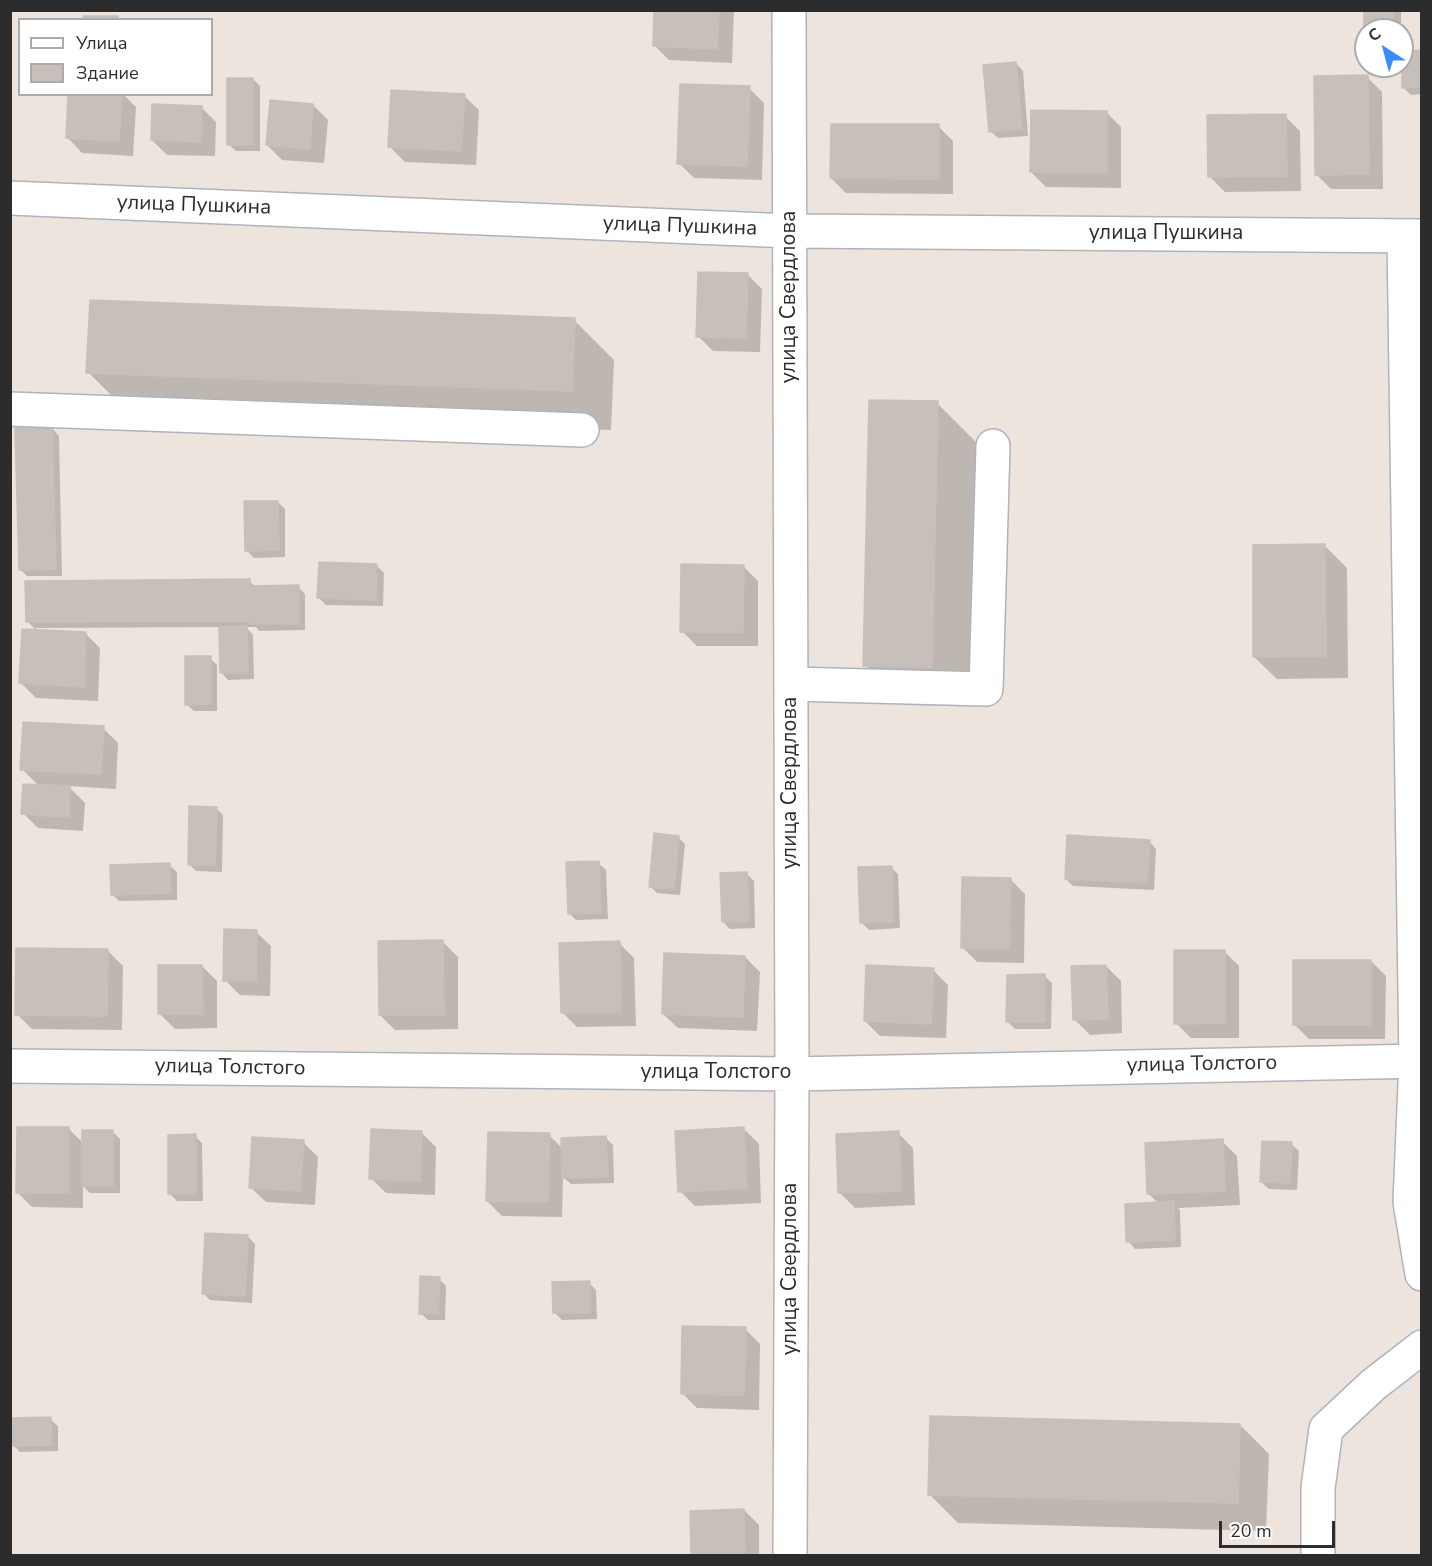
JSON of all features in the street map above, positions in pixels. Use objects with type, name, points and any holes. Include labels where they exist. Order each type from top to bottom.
[{"type":"street","name":"улица Свердлова","points":[[789,10],[792,1074],[790,1556]]},
{"type":"street","name":"улица Пушкина","points":[[10,198],[790,231],[1413,236]]},
{"type":"street","points":[[1413,236],[1419,1061],[1410,1202],[1422,1274]]},
{"type":"street","points":[[10,409],[582,430]]},
{"type":"street","points":[[791,684],[986,689],[993,446]]},
{"type":"street","name":"улица Толстого","points":[[10,1066],[792,1074],[1419,1061]]},
{"type":"street","points":[[1318,1556],[1318,1488],[1326,1429],[1373,1384],[1422,1347]]},
{"type":"building","points":[[654,10],[719,10],[717,49],[653,46]]},
{"type":"building","points":[[1364,10],[1394,10],[1394,18],[1364,18]]},
{"type":"building","points":[[83,16],[118,16],[118,18],[83,18]]},
{"type":"building","points":[[1414,50],[1422,50],[1422,87],[1402,88],[1402,78],[1414,78]]},
{"type":"building","points":[[1016,62],[1022,129],[989,132],[983,65]]},
{"type":"building","points":[[1354,75],[1354,78],[1368,78],[1369,174],[1315,175],[1314,76]]},
{"type":"building","points":[[227,78],[253,78],[253,145],[227,145]]},
{"type":"building","points":[[680,84],[750,86],[747,166],[677,164]]},
{"type":"building","points":[[391,90],[465,94],[461,151],[388,147]]},
{"type":"building","points":[[68,96],[122,96],[119,141],[66,138]]},
{"type":"building","points":[[270,100],[313,104],[310,149],[266,145]]},
{"type":"building","points":[[152,104],[202,106],[201,142],[151,140]]},
{"type":"building","points":[[1031,110],[1107,111],[1107,173],[1030,172]]},
{"type":"building","points":[[1286,114],[1287,176],[1208,177],[1207,115]]},
{"type":"building","points":[[831,124],[939,124],[939,179],[830,178]]},
{"type":"building","points":[[698,272],[748,273],[746,338],[696,337]]},
{"type":"building","points":[[90,300],[575,318],[572,391],[86,373]]},
{"type":"building","points":[[869,400],[938,401],[932,667],[863,666]]},
{"type":"building","points":[[52,427],[56,569],[19,570],[15,428]]},
{"type":"building","points":[[244,501],[278,501],[279,550],[245,551]]},
{"type":"building","points":[[1325,544],[1326,656],[1253,657],[1253,545]]},
{"type":"building","points":[[319,562],[377,564],[376,600],[317,598]]},
{"type":"building","points":[[681,564],[744,565],[743,632],[680,632]]},
{"type":"building","points":[[250,579],[250,586],[299,585],[299,624],[250,624],[250,621],[26,622],[25,581]]},
{"type":"building","points":[[247,626],[248,673],[220,673],[219,627]]},
{"type":"building","points":[[22,629],[86,632],[84,687],[19,683]]},
{"type":"building","points":[[185,656],[211,656],[211,704],[185,705]]},
{"type":"building","points":[[23,722],[104,726],[101,774],[20,770]]},
{"type":"building","points":[[23,784],[70,786],[69,817],[21,814]]},
{"type":"building","points":[[189,806],[217,807],[215,865],[188,865]]},
{"type":"building","points":[[654,833],[679,836],[674,889],[649,887]]},
{"type":"building","points":[[1067,835],[1150,840],[1147,883],[1065,879]]},
{"type":"building","points":[[599,861],[601,913],[568,914],[566,862]]},
{"type":"building","points":[[170,863],[171,893],[111,895],[110,865]]},
{"type":"building","points":[[892,866],[893,922],[860,923],[858,867]]},
{"type":"building","points":[[747,872],[749,921],[722,922],[720,873]]},
{"type":"building","points":[[962,877],[1011,878],[1009,948],[961,948]]},
{"type":"building","points":[[224,929],[257,930],[256,981],[223,981]]},
{"type":"building","points":[[443,940],[444,1015],[379,1015],[378,941]]},
{"type":"building","points":[[620,941],[621,1012],[561,1013],[559,943]]},
{"type":"building","points":[[16,948],[108,949],[107,1016],[15,1015]]},
{"type":"building","points":[[1174,950],[1225,950],[1225,1023],[1174,1024]]},
{"type":"building","points":[[664,953],[745,956],[743,1017],[662,1014]]},
{"type":"building","points":[[1293,960],[1371,960],[1371,1025],[1293,1025]]},
{"type":"building","points":[[158,965],[202,965],[203,1014],[158,1014]]},
{"type":"building","points":[[866,965],[934,968],[931,1024],[864,1021]]},
{"type":"building","points":[[1106,965],[1108,1019],[1073,1020],[1071,966]]},
{"type":"building","points":[[1045,974],[1045,1022],[1006,1022],[1007,975]]},
{"type":"building","points":[[17,1127],[69,1127],[69,1193],[16,1193]]},
{"type":"building","points":[[744,1127],[747,1188],[678,1192],[675,1131]]},
{"type":"building","points":[[371,1129],[422,1131],[420,1181],[369,1179]]},
{"type":"building","points":[[82,1130],[113,1130],[113,1186],[82,1186]]},
{"type":"building","points":[[899,1131],[901,1191],[838,1193],[836,1134]]},
{"type":"building","points":[[488,1132],[550,1133],[548,1202],[486,1201]]},
{"type":"building","points":[[196,1134],[196,1194],[168,1194],[168,1135]]},
{"type":"building","points":[[606,1136],[608,1177],[562,1178],[561,1138]]},
{"type":"building","points":[[252,1137],[304,1140],[300,1191],[249,1188]]},
{"type":"building","points":[[1223,1139],[1225,1191],[1147,1194],[1145,1143]]},
{"type":"building","points":[[1262,1141],[1292,1142],[1290,1183],[1260,1182]]},
{"type":"building","points":[[1174,1201],[1175,1240],[1126,1242],[1125,1204]]},
{"type":"building","points":[[205,1233],[248,1235],[245,1296],[202,1294]]},
{"type":"building","points":[[420,1276],[440,1277],[438,1314],[419,1314]]},
{"type":"building","points":[[590,1281],[590,1313],[553,1313],[552,1282]]},
{"type":"building","points":[[682,1326],[746,1327],[744,1395],[681,1394]]},
{"type":"building","points":[[930,1416],[1240,1424],[1238,1503],[928,1495]]},
{"type":"building","points":[[51,1417],[52,1445],[11,1446],[11,1418]]},
{"type":"building","points":[[744,1509],[745,1554],[691,1555],[690,1511]]}]
